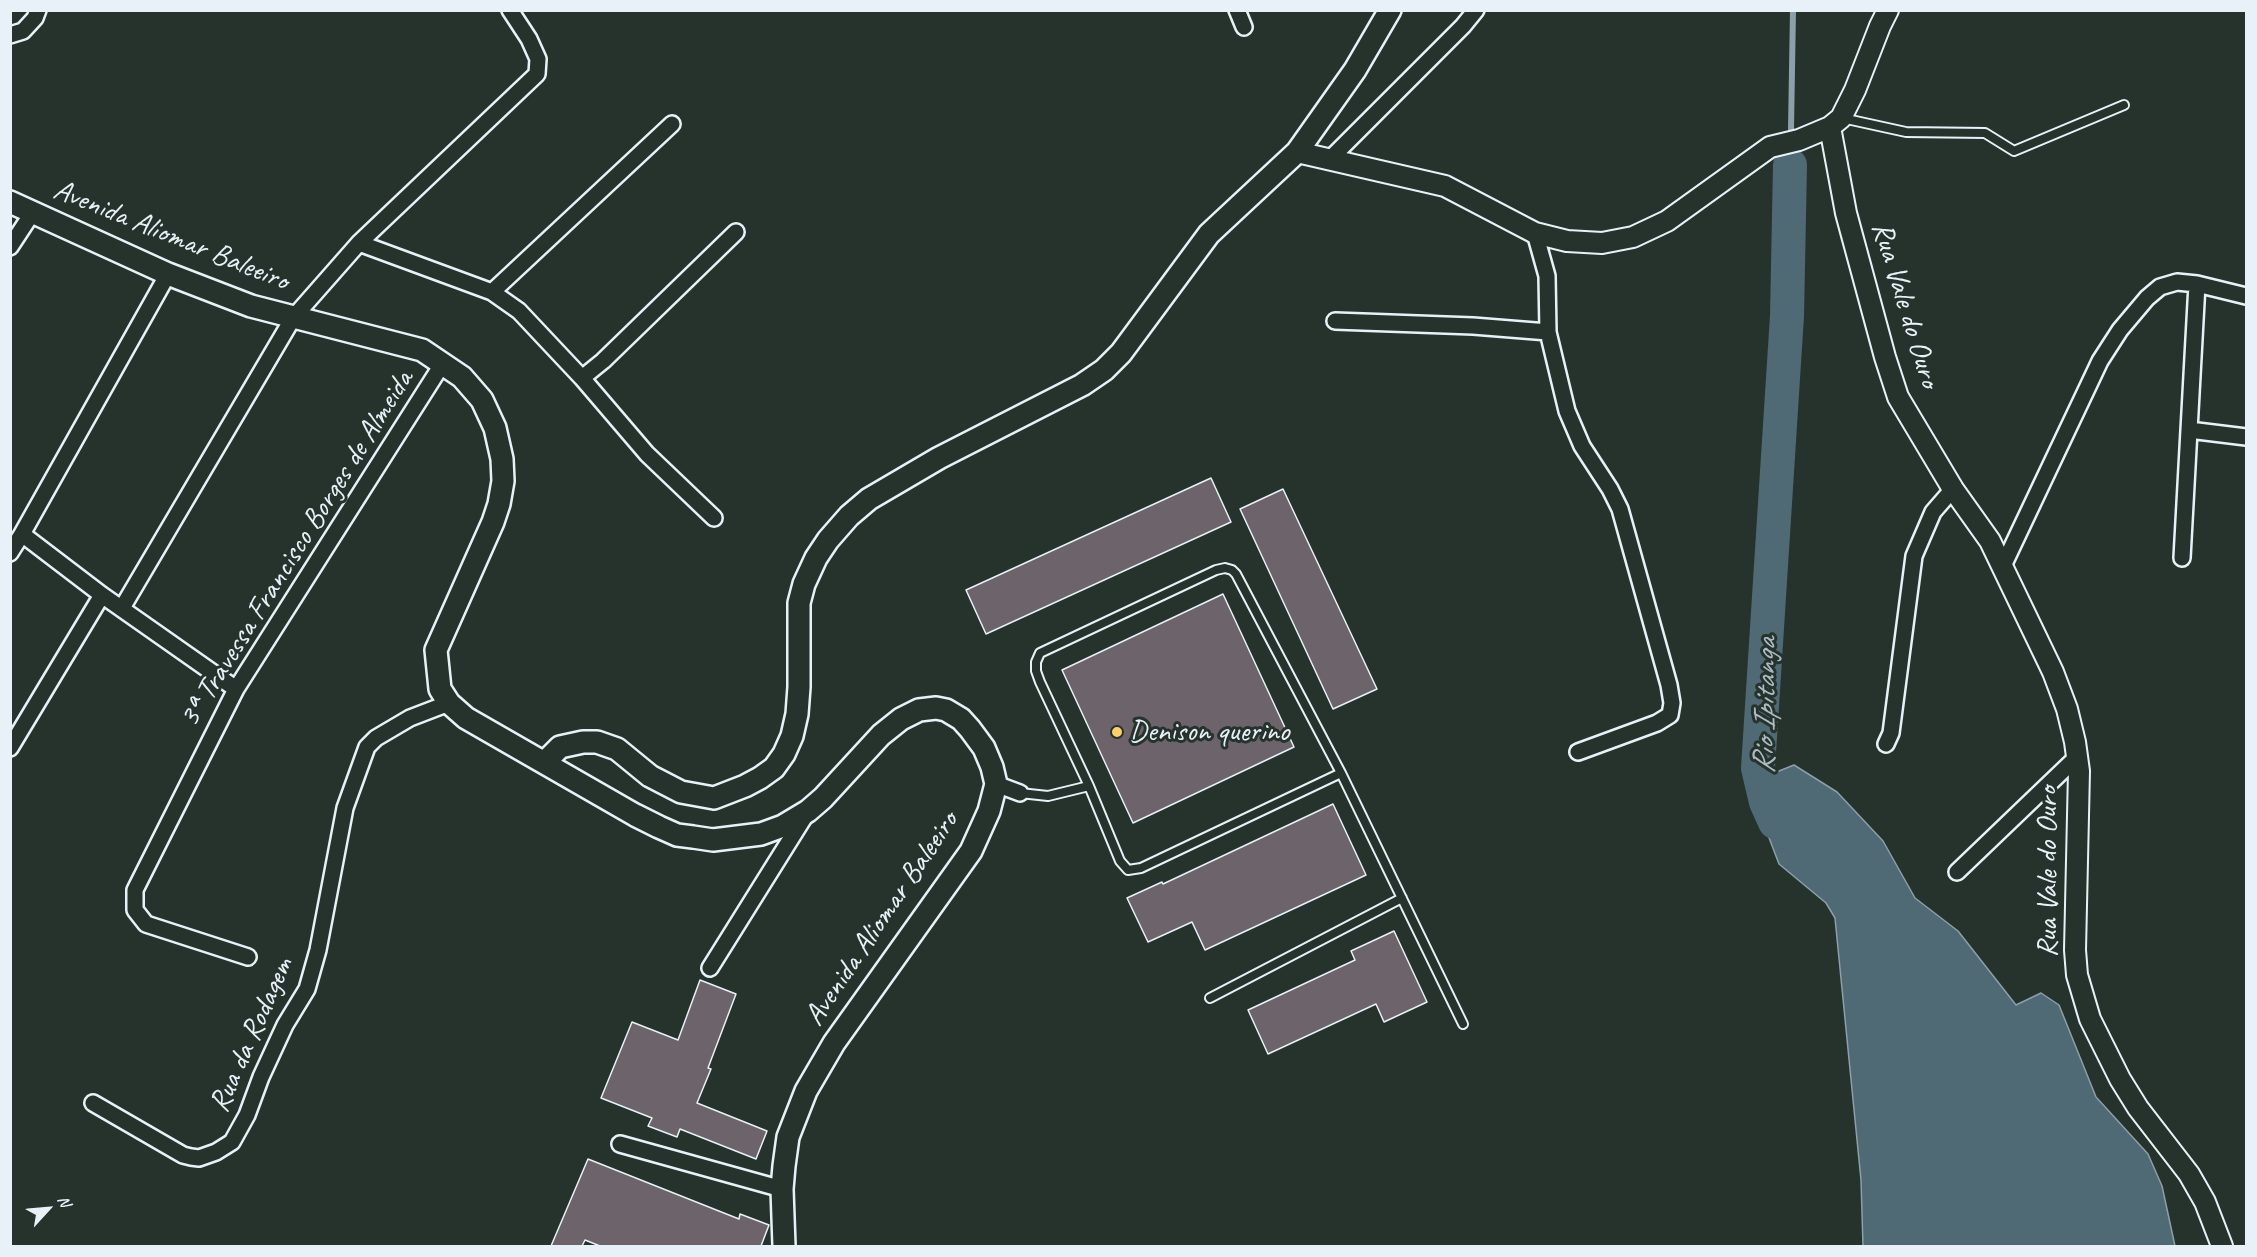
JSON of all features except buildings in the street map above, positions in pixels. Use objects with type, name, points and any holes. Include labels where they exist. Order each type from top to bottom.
[{"type":"main road","points":[[559,756],[597,742],[617,749],[650,776],[681,792],[714,798],[745,786],[774,768],[784,754],[792,736],[797,714],[800,687],[799,603],[804,584],[816,558],[828,540],[849,516],[869,499],[939,458],[1082,386],[1104,370],[1121,352],[1209,234],[1297,152],[1355,70],[1390,10]]},
{"type":"main road","name":"Avenida Aliomar Baleeiro","points":[[10,202],[168,274],[251,306],[422,350],[462,377],[482,400],[495,428],[502,459],[503,481],[493,522],[436,650],[440,689],[448,703]]},
{"type":"main road","points":[[448,703],[466,718],[524,749],[559,756],[658,827],[677,834],[713,840],[761,834],[783,826],[823,798],[881,735],[901,718],[919,710],[936,708],[946,710],[961,719],[984,748],[996,784]]},
{"type":"main road","name":"Avenida Aliomar Baleeiro","points":[[784,1246],[782,1189],[788,1137],[806,1091],[834,1043],[971,851],[981,831],[996,784]]},
{"type":"street","points":[[10,34],[23,31],[38,10]]},
{"type":"street","points":[[122,608],[293,318],[359,243],[537,74],[538,59],[529,39],[510,10]]},
{"type":"street","points":[[1237,10],[1244,27]]},
{"type":"street","points":[[1329,160],[1463,26],[1476,10]]},
{"type":"street","points":[[1297,152],[1445,186],[1535,233],[1567,241],[1602,243],[1633,237],[1667,221],[1770,147],[1799,140],[1836,122],[1888,10]]},
{"type":"street","name":"Rua Vale do Ouro","points":[[1836,122],[1846,213],[1898,397],[1953,489],[1990,541],[2053,672],[2067,709],[2079,771],[2075,950],[2082,998],[2120,1079],[2138,1108],[2189,1174],[2205,1202],[2222,1246]]},
{"type":"street","points":[[492,292],[672,124]]},
{"type":"street","points":[[10,247],[33,212]]},
{"type":"street","points":[[582,378],[603,361],[736,232]]},
{"type":"street","points":[[1535,233],[1547,276],[1548,332],[1566,411],[1582,446],[1620,509],[1670,685],[1672,703],[1670,715],[1657,723],[1578,752]]},
{"type":"street","points":[[359,243],[492,292],[519,311],[582,378],[647,454],[714,518]]},
{"type":"street","points":[[10,553],[168,274]]},
{"type":"street","points":[[2003,566],[2100,361],[2120,330],[2147,298],[2160,287],[2177,282],[2197,284],[2247,296]]},
{"type":"street","points":[[2182,558],[2197,284]]},
{"type":"street","points":[[1335,321],[1473,326],[1548,332]]},
{"type":"street","name":"3ª Travessa Francisco Borges de Almeida","points":[[248,957],[146,924],[135,910],[135,890],[236,689],[443,363]]},
{"type":"street","points":[[2189,430],[2247,436]]},
{"type":"street","points":[[1886,744],[1891,733],[1914,556],[1933,512],[1953,489]]},
{"type":"street","points":[[22,534],[102,595],[236,689]]},
{"type":"street","points":[[10,748],[102,595]]},
{"type":"street","name":"Rua da Rodagem","points":[[93,1102],[191,1158],[199,1158],[216,1152],[232,1142],[247,1115],[261,1077],[285,1025],[309,981],[318,950],[345,808],[367,747],[376,738],[410,718],[448,703]]},
{"type":"street","points":[[1957,872],[2077,757]]},
{"type":"street","points":[[996,784],[1020,793]]},
{"type":"street","points":[[710,968],[808,810]]},
{"type":"street","points":[[621,1144],[782,1189]]},
{"type":"lane","points":[[1836,122],[1906,132],[1985,134],[2014,151],[2124,105]]},
{"type":"lane","points":[[1341,773],[1135,870],[1124,867],[1040,682],[1036,662],[1040,653],[1216,570],[1226,568],[1232,570],[1341,773],[1463,1024]]},
{"type":"lane","points":[[1020,793],[1048,796],[1089,786]]},
{"type":"lane","points":[[1210,998],[1402,898]]},
{"type":"water","points":[[1794,765],[1837,792],[1883,841],[1915,898],[1958,931],[2016,1005],[2041,993],[2059,1005],[2096,1097],[2148,1154],[2162,1186],[2175,1246],[1863,1246],[1861,1180],[1835,918],[1826,903],[1779,864],[1763,822],[1754,781]]},
{"type":"waterway","name":"Rio Ipitanga","points":[[1791,129],[1793,10]]},
{"type":"waterway","name":"Rio Ipitanga","points":[[1775,822],[1766,802],[1758,768],[1787,316],[1790,165]]},
{"type":"place","name":"Denison querino","points":[[1117,732]]}]
